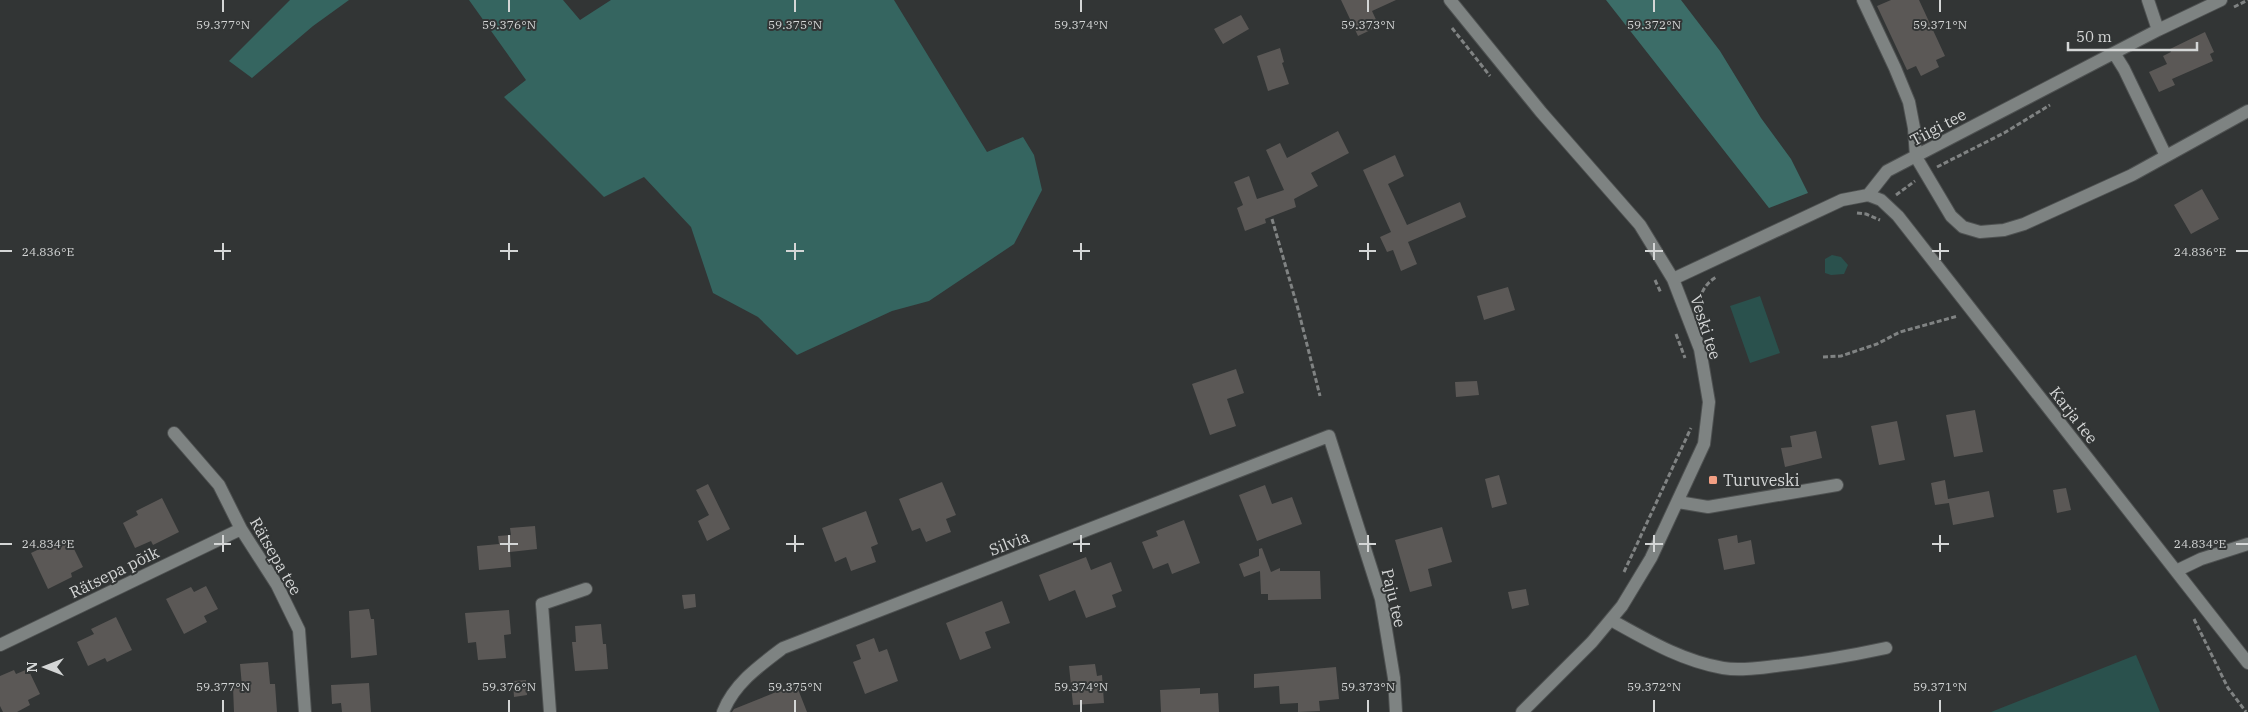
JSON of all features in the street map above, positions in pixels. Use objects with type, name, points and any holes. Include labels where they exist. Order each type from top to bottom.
[{"type":"street","name":"Veski tee","points":[[1450,0],[1541,112],[1640,225],[1673,279],[1700,349],[1709,402],[1704,444],[1651,558],[1622,606],[1611,620],[1592,642],[1522,712]]},
{"type":"street","points":[[1863,0],[1909,102],[1914,128],[1916,156],[1924,174],[1951,216],[1963,227],[1980,232],[1996,231],[2024,224],[2086,198],[2248,111]]},
{"type":"street","points":[[2148,0],[2158,30]]},
{"type":"street","name":"Tiigi tee","points":[[1868,195],[1886,172],[2158,30],[2226,4]]},
{"type":"street","points":[[2114,53],[2124,69],[2166,156]]},
{"type":"street","points":[[1673,279],[1842,200],[1868,195]]},
{"type":"street","name":"Karja tee","points":[[1868,195],[1881,200],[1898,216],[2248,663]]},
{"type":"street","name":"Rätsepa tee","points":[[174,433],[219,485],[241,529],[277,584],[299,630],[305,712]]},
{"type":"street","name":"Silvia","points":[[723,712],[742,682],[783,648],[1329,436]]},
{"type":"street","name":"Paju tee","points":[[1329,436],[1381,599],[1394,678],[1396,712]]},
{"type":"street","points":[[1678,502],[1708,507],[1837,485]]},
{"type":"street","name":"Rätsepa põik","points":[[0,645],[241,529]]},
{"type":"street","points":[[2176,571],[2202,559],[2248,544]]},
{"type":"street","points":[[550,712],[542,604],[586,589]]},
{"type":"street","points":[[1611,620],[1659,647],[1694,661],[1724,668],[1754,668],[1830,661],[1886,648]]},
{"type":"path","points":[[2226,4],[2248,0]]},
{"type":"path","points":[[1448,23],[1494,80]]},
{"type":"path","points":[[1876,218],[1895,196],[1924,174],[2004,133],[2053,102]]},
{"type":"path","points":[[1851,213],[1866,214],[1876,218],[1886,226]]},
{"type":"path","points":[[1272,219],[1296,301],[1320,396]]},
{"type":"path","points":[[1651,272],[1663,296]]},
{"type":"path","points":[[1686,360],[1675,329],[1701,319],[1700,298],[1705,287],[1722,274]]},
{"type":"path","points":[[1952,308],[1964,324]]},
{"type":"path","points":[[1823,357],[1841,356],[1877,344],[1900,332],[1958,316]]},
{"type":"path","points":[[1620,579],[1691,428],[1692,420]]},
{"type":"path","points":[[2191,614],[2228,688],[2246,712]]},
{"type":"shaded area","points":[[290,0],[349,0],[313,26],[252,78],[229,61]]},
{"type":"shaded area","points":[[469,0],[563,0],[580,20],[611,0],[894,0],[987,152],[1023,137],[1034,155],[1042,190],[1014,244],[929,301],[892,311],[797,355],[758,317],[713,293],[691,227],[644,177],[604,197],[504,97],[526,80]]},
{"type":"shaded area","points":[[1606,0],[1681,0],[1720,51],[1761,118],[1791,159],[1808,193],[1769,208]]},
{"type":"shaded area","points":[[1832,255],[1841,257],[1848,265],[1844,274],[1831,275],[1825,273],[1825,259]]},
{"type":"shaded area","points":[[1760,296],[1780,353],[1750,363],[1730,306]]},
{"type":"shaded area","points":[[2136,655],[2160,712],[1991,712]]},
{"type":"building","points":[[1341,0],[1396,0],[1372,11],[1379,26],[1358,36]]},
{"type":"building","points":[[1891,0],[1919,0],[1945,56],[1936,60],[1939,67],[1921,76],[1916,66],[1907,70],[1877,6]]},
{"type":"building","points":[[1241,15],[1249,29],[1223,44],[1214,29]]},
{"type":"building","points":[[2205,32],[2214,52],[2210,54],[2213,61],[2172,79],[2175,85],[2159,92],[2149,72],[2167,64],[2163,56],[2171,52],[2170,49]]},
{"type":"building","points":[[1280,48],[1284,62],[1282,63],[1289,84],[1268,91],[1257,56]]},
{"type":"building","points":[[1338,131],[1349,153],[1311,173],[1318,186],[1294,199],[1296,207],[1265,219],[1266,223],[1245,231],[1237,208],[1243,205],[1234,182],[1249,176],[1257,199],[1284,190],[1266,150],[1280,143],[1287,158]]},
{"type":"building","points":[[1395,155],[1404,176],[1388,184],[1407,225],[1460,202],[1466,217],[1408,242],[1417,264],[1401,271],[1393,250],[1387,252],[1380,237],[1391,232],[1363,170]]},
{"type":"building","points":[[2202,189],[2219,219],[2191,234],[2174,205]]},
{"type":"building","points":[[1508,287],[1515,310],[1484,320],[1477,296]]},
{"type":"building","points":[[1236,369],[1244,393],[1227,399],[1236,426],[1210,435],[1192,384]]},
{"type":"building","points":[[1477,381],[1479,395],[1456,397],[1455,382]]},
{"type":"building","points":[[1975,410],[1983,452],[1954,457],[1946,415]]},
{"type":"building","points":[[1897,421],[1905,460],[1879,465],[1871,426]]},
{"type":"building","points":[[1816,431],[1822,458],[1785,467],[1781,448],[1792,447],[1790,436]]},
{"type":"building","points":[[1499,475],[1507,504],[1492,508],[1485,479]]},
{"type":"building","points":[[1945,480],[1948,499],[1989,491],[1994,517],[1953,525],[1949,503],[1935,505],[1931,483]]},
{"type":"building","points":[[942,482],[956,515],[946,519],[951,532],[926,542],[920,528],[912,531],[899,499]]},
{"type":"building","points":[[708,484],[730,529],[707,541],[698,521],[709,515],[696,490]]},
{"type":"building","points":[[1265,485],[1272,504],[1292,497],[1302,524],[1257,541],[1239,495]]},
{"type":"building","points":[[2066,488],[2071,510],[2057,513],[2053,490]]},
{"type":"building","points":[[162,498],[179,532],[153,545],[151,541],[135,548],[123,523],[138,515],[136,511]]},
{"type":"building","points":[[866,511],[878,544],[871,547],[876,562],[851,571],[846,557],[835,562],[822,528]]},
{"type":"building","points":[[1184,520],[1200,563],[1172,574],[1168,563],[1153,569],[1142,542],[1158,536],[1156,531]]},
{"type":"building","points":[[535,526],[537,549],[510,552],[511,567],[479,570],[477,546],[499,544],[498,536],[511,535],[510,528]]},
{"type":"building","points":[[1442,527],[1452,562],[1428,569],[1432,586],[1410,592],[1395,540]]},
{"type":"building","points":[[1737,535],[1738,543],[1751,540],[1755,564],[1724,570],[1718,539]]},
{"type":"building","points":[[56,541],[58,547],[70,541],[83,567],[71,573],[72,577],[48,589],[31,553]]},
{"type":"building","points":[[1262,548],[1271,572],[1280,568],[1280,571],[1320,571],[1321,599],[1268,600],[1268,594],[1261,594],[1260,571],[1244,577],[1239,564],[1259,556],[1259,549]]},
{"type":"building","points":[[1086,557],[1091,570],[1111,562],[1122,591],[1112,595],[1116,607],[1086,618],[1075,590],[1049,601],[1039,575]]},
{"type":"building","points":[[206,586],[218,609],[204,616],[207,622],[184,634],[166,599],[191,587],[194,592]]},
{"type":"building","points":[[1526,589],[1529,605],[1512,609],[1508,592]]},
{"type":"building","points":[[695,594],[696,607],[684,609],[682,595]]},
{"type":"building","points":[[1002,601],[1010,623],[985,632],[991,648],[960,660],[946,623]]},
{"type":"building","points":[[369,609],[371,619],[374,619],[377,655],[351,658],[349,611]]},
{"type":"building","points":[[509,610],[511,634],[504,635],[506,658],[478,660],[476,642],[468,643],[465,613]]},
{"type":"building","points":[[116,617],[132,650],[107,662],[105,658],[88,666],[77,642],[94,634],[91,629]]},
{"type":"building","points":[[601,624],[603,644],[606,644],[608,669],[575,671],[572,642],[576,642],[575,626]]},
{"type":"building","points":[[874,638],[879,652],[887,649],[898,681],[865,694],[853,662],[861,659],[856,645]]},
{"type":"building","points":[[268,662],[270,684],[275,684],[277,712],[234,712],[233,687],[242,686],[240,664]]},
{"type":"building","points":[[1095,664],[1097,676],[1102,675],[1104,703],[1073,705],[1069,666]]},
{"type":"building","points":[[1336,667],[1339,699],[1319,701],[1320,711],[1298,712],[1298,703],[1280,704],[1279,686],[1254,688],[1254,674]]},
{"type":"building","points":[[28,669],[40,694],[28,700],[30,705],[17,712],[3,712],[0,706],[0,676],[14,670],[16,674]]},
{"type":"building","points":[[526,680],[527,695],[514,697],[513,681]]},
{"type":"building","points":[[369,683],[371,712],[342,712],[341,703],[332,704],[331,685]]},
{"type":"building","points":[[796,684],[807,712],[732,712],[734,709]]},
{"type":"building","points":[[1200,688],[1200,694],[1218,693],[1219,712],[1161,712],[1160,690]]},
{"type":"place","name":"Turuveski","points":[[1713,480]]}]
